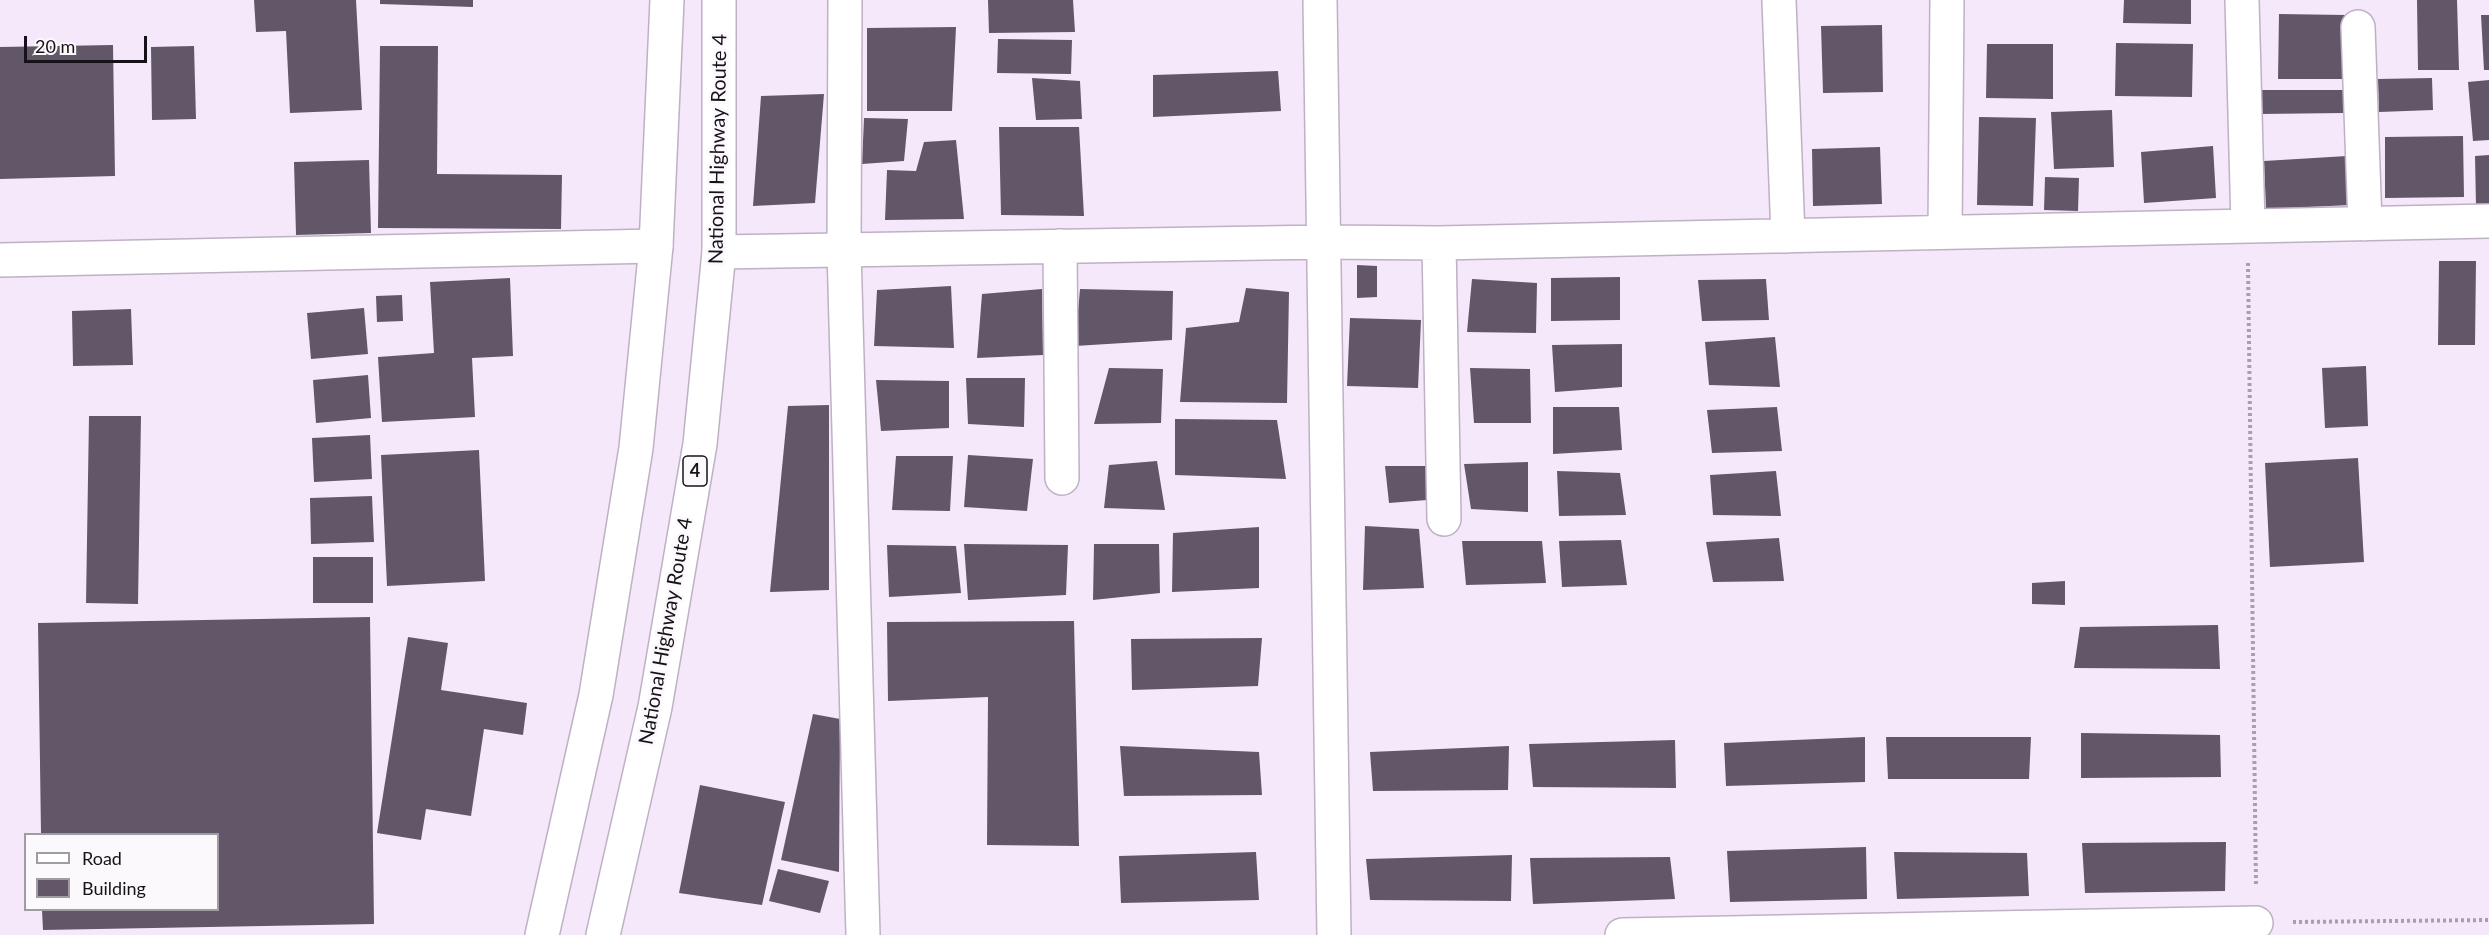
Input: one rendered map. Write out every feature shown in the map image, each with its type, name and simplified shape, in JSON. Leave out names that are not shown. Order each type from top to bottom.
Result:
[{"type":"main road","points":[[542,935],[598,683],[636,448],[656,246],[667,0]]},
{"type":"main road","name":"National Highway Route 4","points":[[603,935],[654,707],[700,444],[719,252],[719,0]]},
{"type":"main road","points":[[845,0],[844,250],[863,935]]},
{"type":"main road","points":[[1320,0],[1335,935]]},
{"type":"main road","points":[[1945,232],[1947,0]]},
{"type":"main road","points":[[2242,0],[2248,226]]},
{"type":"main road","points":[[1779,1],[1788,236]]},
{"type":"main road","points":[[2358,27],[2365,224]]},
{"type":"main road","points":[[719,252],[1324,242],[1439,243],[2489,221]]},
{"type":"main road","points":[[1439,243],[1443,519]]},
{"type":"main road","points":[[0,260],[656,246]]},
{"type":"main road","points":[[1060,246],[1062,478]]},
{"type":"main road","points":[[1622,935],[2053,931],[2256,923]]},
{"type":"path","points":[[2248,226],[2256,923],[2489,920]]},
{"type":"building","points":[[254,0],[356,0],[362,110],[290,113],[286,31],[256,32]]},
{"type":"building","points":[[380,0],[473,0],[473,7],[380,4]]},
{"type":"building","points":[[988,0],[1073,0],[1075,32],[989,33]]},
{"type":"building","points":[[2124,0],[2191,0],[2191,24],[2123,23]]},
{"type":"building","points":[[2417,0],[2457,0],[2459,70],[2418,70]]},
{"type":"building","points":[[2279,14],[2346,15],[2344,79],[2278,79]]},
{"type":"building","points":[[2481,15],[2489,15],[2489,70],[2484,70]]},
{"type":"building","points":[[1882,25],[1883,92],[1823,93],[1821,26]]},
{"type":"building","points":[[956,27],[952,111],[867,111],[867,28]]},
{"type":"building","points":[[998,39],[1072,40],[1071,74],[997,73]]},
{"type":"building","points":[[2116,43],[2193,44],[2192,97],[2115,96]]},
{"type":"building","points":[[1987,44],[2053,44],[2053,99],[1986,98]]},
{"type":"building","points":[[113,45],[115,176],[0,179],[0,47]]},
{"type":"building","points":[[194,46],[196,119],[152,120],[151,47]]},
{"type":"building","points":[[380,46],[438,46],[437,174],[562,175],[561,229],[378,228]]},
{"type":"building","points":[[1278,71],[1281,111],[1153,117],[1153,75]]},
{"type":"building","points":[[1032,78],[1080,81],[1082,119],[1036,120]]},
{"type":"building","points":[[2432,78],[2433,110],[2379,112],[2378,79]]},
{"type":"building","points":[[2489,80],[2489,140],[2473,141],[2468,82]]},
{"type":"building","points":[[2260,90],[2350,90],[2344,113],[2260,114]]},
{"type":"building","points":[[824,94],[815,203],[753,206],[761,96]]},
{"type":"building","points":[[2112,110],[2114,167],[2054,169],[2051,112]]},
{"type":"building","points":[[1979,117],[2036,118],[2033,206],[1977,205]]},
{"type":"building","points":[[864,118],[908,119],[904,161],[862,164]]},
{"type":"building","points":[[999,127],[1079,127],[1084,216],[1001,215]]},
{"type":"building","points":[[2463,136],[2464,197],[2385,198],[2385,137]]},
{"type":"building","points":[[956,140],[964,219],[885,220],[887,170],[916,171],[924,142]]},
{"type":"building","points":[[2213,146],[2216,198],[2144,203],[2141,152]]},
{"type":"building","points":[[1880,147],[1882,204],[1813,206],[1812,149]]},
{"type":"building","points":[[2489,155],[2489,205],[2476,206],[2475,156]]},
{"type":"building","points":[[2347,156],[2350,205],[2266,209],[2264,161]]},
{"type":"building","points":[[369,160],[371,233],[296,235],[294,162]]},
{"type":"building","points":[[2045,177],[2079,178],[2078,211],[2044,210]]},
{"type":"building","points":[[2439,261],[2476,261],[2475,345],[2438,345]]},
{"type":"building","points":[[1357,265],[1377,266],[1377,297],[1357,298]]},
{"type":"building","points":[[1620,277],[1620,320],[1551,321],[1551,278]]},
{"type":"building","points":[[510,278],[513,356],[472,358],[475,417],[382,422],[378,357],[434,353],[430,282]]},
{"type":"building","points":[[1472,279],[1537,283],[1536,333],[1467,332]]},
{"type":"building","points":[[1766,279],[1769,320],[1702,321],[1698,280]]},
{"type":"building","points":[[951,286],[954,348],[874,346],[877,290]]},
{"type":"building","points":[[1246,288],[1289,292],[1287,403],[1180,402],[1186,328],[1239,322]]},
{"type":"building","points":[[1042,289],[1043,355],[977,358],[982,294]]},
{"type":"building","points":[[1080,289],[1173,291],[1172,340],[1075,346]]},
{"type":"building","points":[[402,295],[403,321],[377,322],[376,296]]},
{"type":"building","points":[[364,308],[368,354],[311,359],[307,313]]},
{"type":"building","points":[[131,309],[133,365],[73,366],[72,311]]},
{"type":"building","points":[[1350,318],[1421,320],[1418,388],[1347,386]]},
{"type":"building","points":[[1775,337],[1780,387],[1709,385],[1705,342]]},
{"type":"building","points":[[1622,344],[1622,387],[1555,392],[1552,345]]},
{"type":"building","points":[[2366,366],[2368,426],[2325,428],[2322,368]]},
{"type":"building","points":[[1109,368],[1163,369],[1161,423],[1094,424]]},
{"type":"building","points":[[1470,368],[1530,369],[1531,423],[1474,423]]},
{"type":"building","points":[[368,375],[371,418],[316,423],[313,380]]},
{"type":"building","points":[[966,378],[1025,378],[1024,427],[968,424]]},
{"type":"building","points":[[876,380],[949,381],[949,428],[881,431]]},
{"type":"building","points":[[829,405],[829,590],[770,592],[788,406]]},
{"type":"building","points":[[1553,407],[1619,407],[1622,450],[1553,454]]},
{"type":"building","points":[[1777,407],[1782,451],[1712,453],[1707,410]]},
{"type":"building","points":[[89,416],[141,416],[138,604],[86,603]]},
{"type":"building","points":[[1175,419],[1277,420],[1286,479],[1175,475]]},
{"type":"building","points":[[370,435],[372,479],[314,482],[312,438]]},
{"type":"building","points":[[479,450],[485,581],[387,586],[381,455]]},
{"type":"building","points":[[968,455],[1033,459],[1027,511],[964,507]]},
{"type":"building","points":[[896,456],[953,456],[950,511],[892,510]]},
{"type":"building","points":[[2358,458],[2364,562],[2270,567],[2265,463]]},
{"type":"building","points":[[1157,461],[1165,510],[1104,508],[1109,465]]},
{"type":"building","points":[[1528,462],[1528,512],[1471,509],[1464,464]]},
{"type":"building","points":[[1385,466],[1427,466],[1427,500],[1389,503]]},
{"type":"building","points":[[1557,471],[1620,473],[1626,515],[1559,516]]},
{"type":"building","points":[[1776,471],[1781,516],[1713,515],[1710,475]]},
{"type":"building","points":[[372,496],[374,542],[311,544],[310,498]]},
{"type":"building","points":[[1365,526],[1419,529],[1424,588],[1363,590]]},
{"type":"building","points":[[1259,527],[1259,588],[1172,592],[1173,533]]},
{"type":"building","points":[[1779,538],[1784,581],[1713,582],[1706,542]]},
{"type":"building","points":[[1621,540],[1627,585],[1562,587],[1559,541]]},
{"type":"building","points":[[1462,541],[1542,541],[1546,583],[1466,585]]},
{"type":"building","points":[[964,544],[1068,545],[1066,595],[968,600]]},
{"type":"building","points":[[1094,544],[1159,544],[1160,593],[1093,600]]},
{"type":"building","points":[[887,545],[956,546],[961,593],[889,597]]},
{"type":"building","points":[[313,557],[373,557],[373,603],[313,603]]},
{"type":"building","points":[[2065,581],[2065,605],[2032,604],[2032,583]]},
{"type":"building","points":[[370,617],[374,924],[43,930],[42,911],[219,911],[219,833],[41,833],[38,623]]},
{"type":"building","points":[[1074,621],[1079,846],[987,845],[988,697],[888,701],[887,622]]},
{"type":"building","points":[[2218,625],[2220,669],[2074,668],[2080,627]]},
{"type":"building","points":[[408,637],[448,643],[441,690],[527,703],[523,735],[484,729],[471,816],[426,809],[421,840],[377,833]]},
{"type":"building","points":[[1262,638],[1258,686],[1132,690],[1131,639]]},
{"type":"building","points":[[813,714],[840,719],[839,872],[781,860]]},
{"type":"building","points":[[2081,733],[2220,735],[2221,777],[2081,778]]},
{"type":"building","points":[[1865,737],[1865,782],[1726,786],[1724,743]]},
{"type":"building","points":[[1886,737],[2031,737],[2029,779],[1888,779]]},
{"type":"building","points":[[1675,740],[1676,788],[1533,787],[1529,744]]},
{"type":"building","points":[[1120,746],[1259,752],[1262,795],[1124,796]]},
{"type":"building","points":[[1509,746],[1508,790],[1373,791],[1370,752]]},
{"type":"building","points":[[700,785],[785,802],[762,905],[679,893]]},
{"type":"building","points":[[2226,842],[2225,891],[2085,893],[2082,843]]},
{"type":"building","points":[[1866,847],[1867,899],[1730,902],[1727,851]]},
{"type":"building","points":[[1256,852],[1259,900],[1121,903],[1119,856]]},
{"type":"building","points":[[1894,852],[2027,853],[2029,896],[1897,899]]},
{"type":"building","points":[[1512,855],[1511,901],[1370,900],[1366,859]]},
{"type":"building","points":[[1670,857],[1675,899],[1533,904],[1530,858]]},
{"type":"building","points":[[778,869],[829,881],[820,913],[769,901]]}]
